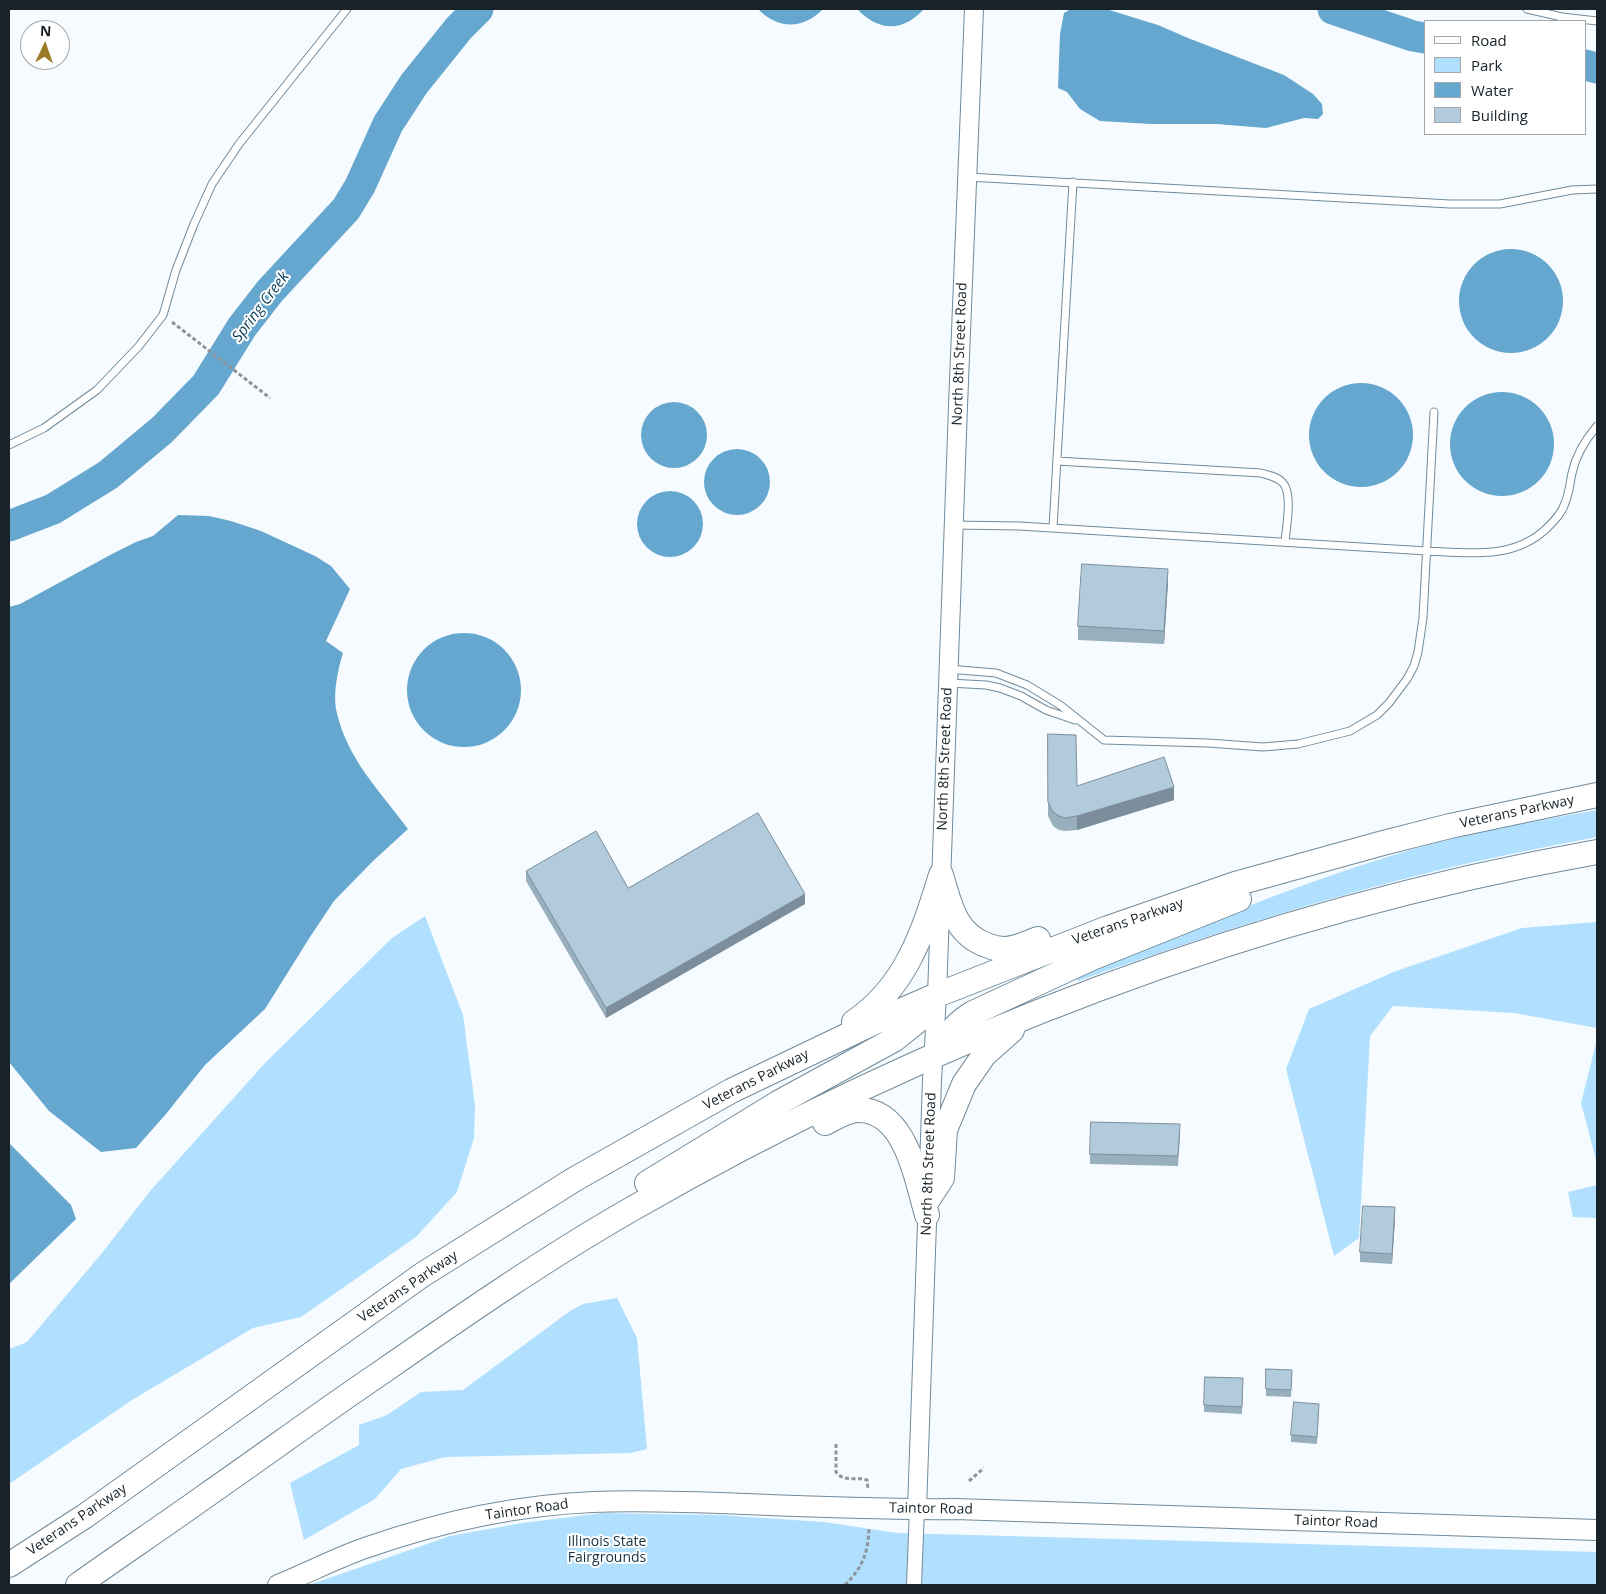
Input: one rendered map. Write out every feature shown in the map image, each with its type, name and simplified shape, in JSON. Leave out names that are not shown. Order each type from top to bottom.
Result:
[{"type":"highway","name":"Veterans Parkway","points":[[9,1565],[85,1516],[422,1275],[575,1179],[731,1091],[873,1023],[937,995],[1099,931],[1235,884],[1450,826],[1597,795]]},
{"type":"highway","points":[[78,1585],[504,1287],[630,1210],[708,1166],[845,1097],[1032,1014],[1132,977],[1278,929],[1456,881],[1539,862],[1597,852]]},
{"type":"highway","points":[[941,875],[952,912],[963,929],[971,938],[982,944],[1003,949],[1014,948],[1151,897],[1190,885],[1235,884]]},
{"type":"highway","points":[[801,1058],[870,1012],[898,979],[924,930],[941,875]]},
{"type":"highway","points":[[934,1056],[947,1036],[973,1013],[1092,958],[1253,894],[1268,875]]},
{"type":"highway","points":[[580,1240],[602,1212],[646,1183],[778,1103],[895,1039],[921,1018],[937,995]]},
{"type":"highway","points":[[927,1208],[942,1178],[945,1130],[964,1084],[984,1055],[999,1040],[1032,1014]]},
{"type":"highway","points":[[630,1210],[678,1198],[847,1112],[857,1110],[865,1111],[887,1121],[901,1136],[927,1208]]},
{"type":"main road","name":"Taintor Road","points":[[278,1585],[368,1547],[450,1523],[554,1505],[592,1502],[631,1501],[917,1510],[955,1509],[1597,1530]]},
{"type":"street","name":"North 8th Street Road","points":[[917,1510],[974,9]]},
{"type":"street","points":[[914,1585],[917,1510]]},
{"type":"lane","points":[[9,445],[44,428],[97,390],[139,346],[163,316],[176,270],[212,184],[239,144],[347,9]]},
{"type":"lane","points":[[1527,9],[1562,17],[1597,21]]},
{"type":"lane","points":[[968,177],[1450,204],[1500,204],[1572,190],[1597,189]]},
{"type":"lane","points":[[1053,528],[1073,182]]},
{"type":"lane","points":[[948,676],[989,672],[1004,675],[1036,690],[1104,740],[1208,743],[1264,747],[1298,744],[1350,731],[1377,715],[1389,703],[1414,666],[1421,636],[1434,412]]},
{"type":"lane","points":[[954,526],[1053,528],[1488,554],[1501,552],[1516,548],[1538,535],[1556,519],[1565,505],[1578,456],[1586,439],[1597,426]]},
{"type":"lane","points":[[1057,461],[1262,473],[1274,477],[1283,483],[1288,493],[1285,542]]},
{"type":"lane","points":[[948,676],[1000,688],[1021,696],[1046,710],[1080,722]]},
{"type":"path","points":[[175,325],[270,398]]},
{"type":"path","points":[[836,1444],[836,1472],[838,1475],[843,1478],[864,1478],[868,1483],[868,1489]]},
{"type":"path","points":[[969,1482],[984,1468]]},
{"type":"path","points":[[845,1585],[860,1566],[867,1552],[869,1528]]},
{"type":"green space","points":[[1597,810],[1597,837],[1458,866],[1369,888],[1243,925],[1078,981],[1075,976],[1269,898],[1387,857],[1465,836]]},
{"type":"green space","points":[[425,916],[463,1015],[475,1105],[474,1138],[457,1192],[416,1237],[301,1317],[253,1328],[132,1400],[9,1484],[9,1349],[27,1342],[102,1253],[151,1190],[265,1063],[392,938]]},
{"type":"green space","points":[[1597,922],[1597,1028],[1514,1013],[1393,1006],[1370,1036],[1359,1238],[1334,1256],[1286,1069],[1309,1009],[1396,971],[1522,928]]},
{"type":"green space","points":[[1597,1039],[1597,1164],[1581,1103]]},
{"type":"green space","points":[[1597,1185],[1597,1218],[1573,1217],[1568,1192]]},
{"type":"green space","points":[[617,1298],[637,1338],[647,1449],[630,1453],[445,1457],[401,1469],[375,1499],[304,1540],[290,1483],[359,1445],[359,1425],[387,1415],[421,1392],[463,1390],[570,1311],[583,1304]]},
{"type":"green space","name":"Illinois State Fairgrounds","points":[[603,1513],[720,1515],[824,1522],[897,1533],[1597,1552],[1597,1585],[309,1585],[450,1536],[522,1523]]},
{"type":"water","points":[[758,9],[823,9],[807,21],[799,24],[790,24],[773,20],[765,16]]},
{"type":"water","points":[[857,9],[924,9],[908,22],[891,26],[874,22]]},
{"type":"water","points":[[1071,9],[1106,9],[1158,25],[1284,75],[1313,94],[1322,104],[1323,114],[1318,119],[1304,118],[1266,128],[1216,124],[1151,124],[1100,121],[1080,109],[1067,92],[1058,88],[1060,34],[1064,13]]},
{"type":"water","points":[[1511,249],[1531,253],[1548,264],[1559,281],[1563,301],[1559,321],[1548,338],[1531,349],[1511,353],[1491,349],[1474,338],[1463,321],[1459,301],[1463,281],[1474,264],[1491,253]]},
{"type":"water","points":[[1361,383],[1381,387],[1398,398],[1409,415],[1413,435],[1409,455],[1398,472],[1381,483],[1361,487],[1341,483],[1324,472],[1313,455],[1309,435],[1313,415],[1324,398],[1341,387]]},
{"type":"water","points":[[1502,392],[1522,396],[1539,407],[1550,424],[1554,444],[1550,464],[1539,481],[1522,492],[1502,496],[1482,492],[1465,481],[1454,464],[1450,444],[1454,424],[1465,407],[1482,396]]},
{"type":"water","points":[[674,402],[686,405],[697,412],[704,423],[707,435],[704,447],[697,458],[686,465],[674,468],[662,465],[651,458],[644,447],[641,435],[644,423],[651,412],[662,405]]},
{"type":"water","points":[[737,449],[750,452],[760,459],[767,469],[770,482],[767,495],[760,505],[750,512],[737,515],[724,512],[714,505],[707,495],[704,482],[707,469],[714,459],[724,452]]},
{"type":"water","points":[[663,491],[677,491],[689,496],[698,505],[703,517],[701,537],[694,548],[677,557],[663,557],[651,552],[642,543],[637,531],[637,517],[642,505],[651,496]]},
{"type":"water","points":[[178,515],[209,516],[261,531],[315,556],[331,566],[350,589],[326,641],[343,653],[336,681],[336,709],[348,743],[365,773],[408,829],[334,901],[265,1009],[205,1065],[136,1148],[101,1152],[49,1111],[9,1062],[9,607],[20,604],[112,554],[153,536]]},
{"type":"water","points":[[464,633],[486,637],[505,649],[517,668],[521,690],[517,712],[505,731],[486,743],[464,747],[442,743],[423,731],[411,712],[407,690],[411,668],[423,649],[442,637]]},
{"type":"water","points":[[9,1143],[71,1205],[76,1219],[9,1284]]},
{"type":"building","points":[[1082,564],[1168,569],[1164,631],[1078,626]]},
{"type":"building","points":[[1048,734],[1076,735],[1077,786],[1164,757],[1174,787],[1077,816],[1065,818],[1059,816],[1053,812],[1048,802]]},
{"type":"building","points":[[758,813],[805,894],[606,1008],[526,871],[596,831],[628,888]]},
{"type":"building","points":[[1091,1122],[1180,1124],[1178,1156],[1090,1154]]},
{"type":"building","points":[[1363,1206],[1395,1207],[1392,1254],[1360,1252]]},
{"type":"building","points":[[1266,1369],[1292,1370],[1291,1390],[1266,1389]]},
{"type":"building","points":[[1205,1377],[1243,1378],[1242,1407],[1204,1405]]},
{"type":"building","points":[[1294,1402],[1319,1404],[1317,1437],[1291,1435]]},
{"type":"waterway","name":"Spring Creek","points":[[9,526],[53,509],[108,475],[162,430],[206,385],[242,327],[270,291],[346,209],[360,186],[388,124],[414,84],[459,28],[478,9]]},
{"type":"waterway","name":"Spring Creek","points":[[1333,9],[1413,36],[1424,38]]},
{"type":"waterway","name":"Spring Creek","points":[[1586,65],[1597,68]]}]
